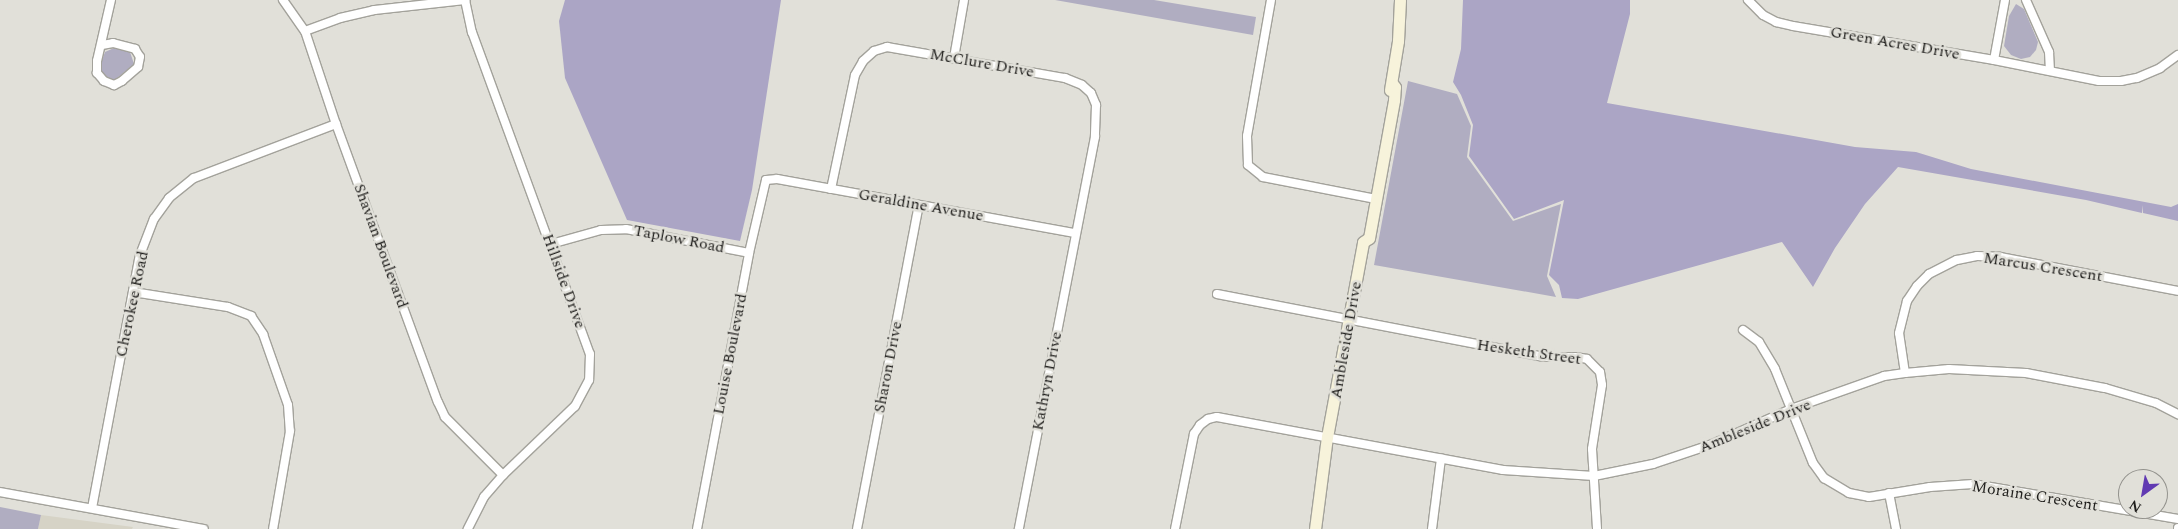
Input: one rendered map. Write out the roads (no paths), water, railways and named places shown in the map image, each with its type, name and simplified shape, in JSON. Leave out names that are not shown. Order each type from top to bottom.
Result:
[{"type":"street","points":[[102,45],[113,42],[135,49],[140,57],[138,67],[122,82],[114,85],[104,82],[97,73],[97,67],[111,0]]},
{"type":"street","name":"Shavian Boulevard","points":[[283,0],[305,31],[336,124],[438,402],[445,417],[502,475]]},
{"type":"street","points":[[305,31],[340,18],[374,10],[465,0]]},
{"type":"street","name":"Hillside Drive","points":[[465,0],[472,32],[590,354],[589,380],[575,406],[502,475],[484,497],[468,529]]},
{"type":"street","points":[[954,58],[964,0]]},
{"type":"street","points":[[1271,0],[1247,136],[1248,165],[1263,177],[1372,198]]},
{"type":"street","name":"Ambleside Drive","points":[[1315,529],[1327,438],[1350,319],[1362,239],[1368,238],[1372,198],[1391,100],[1396,87],[1392,83],[1398,41],[1400,0]]},
{"type":"street","name":"Green Acres Drive","points":[[1748,0],[1763,14],[1776,22],[1793,26],[2099,80],[2120,81],[2160,68],[2178,55]]},
{"type":"street","points":[[1994,60],[2006,0]]},
{"type":"street","points":[[2026,0],[2049,52],[2050,71]]},
{"type":"street","name":"McClure Drive","points":[[831,189],[855,74],[863,61],[874,51],[887,47],[1065,78],[1082,85],[1091,93],[1096,105],[1095,138],[1075,233]]},
{"type":"street","name":"Cherokee Road","points":[[92,508],[133,292],[144,246],[154,219],[169,198],[194,178],[336,124]]},
{"type":"street","name":"Geraldine Avenue","points":[[766,180],[777,179],[1075,233]]},
{"type":"street","name":"Louise Boulevard","points":[[697,529],[749,253],[766,180]]},
{"type":"street","name":"Sharon Drive","points":[[857,529],[919,205]]},
{"type":"street","name":"Taplow Road","points":[[550,244],[601,230],[626,229],[749,253]]},
{"type":"street","name":"Kathryn Drive","points":[[1019,529],[1075,233]]},
{"type":"street","name":"Marcus Crescent","points":[[1905,373],[1899,333],[1907,301],[1917,286],[1929,274],[1956,260],[1977,256],[2000,257],[2178,291]]},
{"type":"street","points":[[133,292],[228,307],[251,316],[263,334],[288,405],[290,431],[273,529]]},
{"type":"street","name":"Hesketh Street","points":[[1217,294],[1544,358],[1576,357],[1587,359],[1600,372],[1602,385],[1593,434],[1597,529]]},
{"type":"street","name":"Moraine Crescent","points":[[1742,330],[1759,342],[1775,369],[1813,463],[1824,478],[1858,496],[1869,497],[1930,487],[1973,484],[2178,519]]},
{"type":"street","name":"Ambleside Drive","points":[[1327,438],[1503,470],[1594,476],[1653,464],[1710,445],[1791,409],[1884,376],[1949,369],[2026,373],[2105,388],[2156,402],[2178,414]]},
{"type":"street","points":[[1175,529],[1194,434],[1200,425],[1208,419],[1217,417],[1327,438]]},
{"type":"street","points":[[1432,529],[1441,458]]},
{"type":"street","points":[[0,492],[204,529]]},
{"type":"street","points":[[1889,493],[1896,529]]}]
